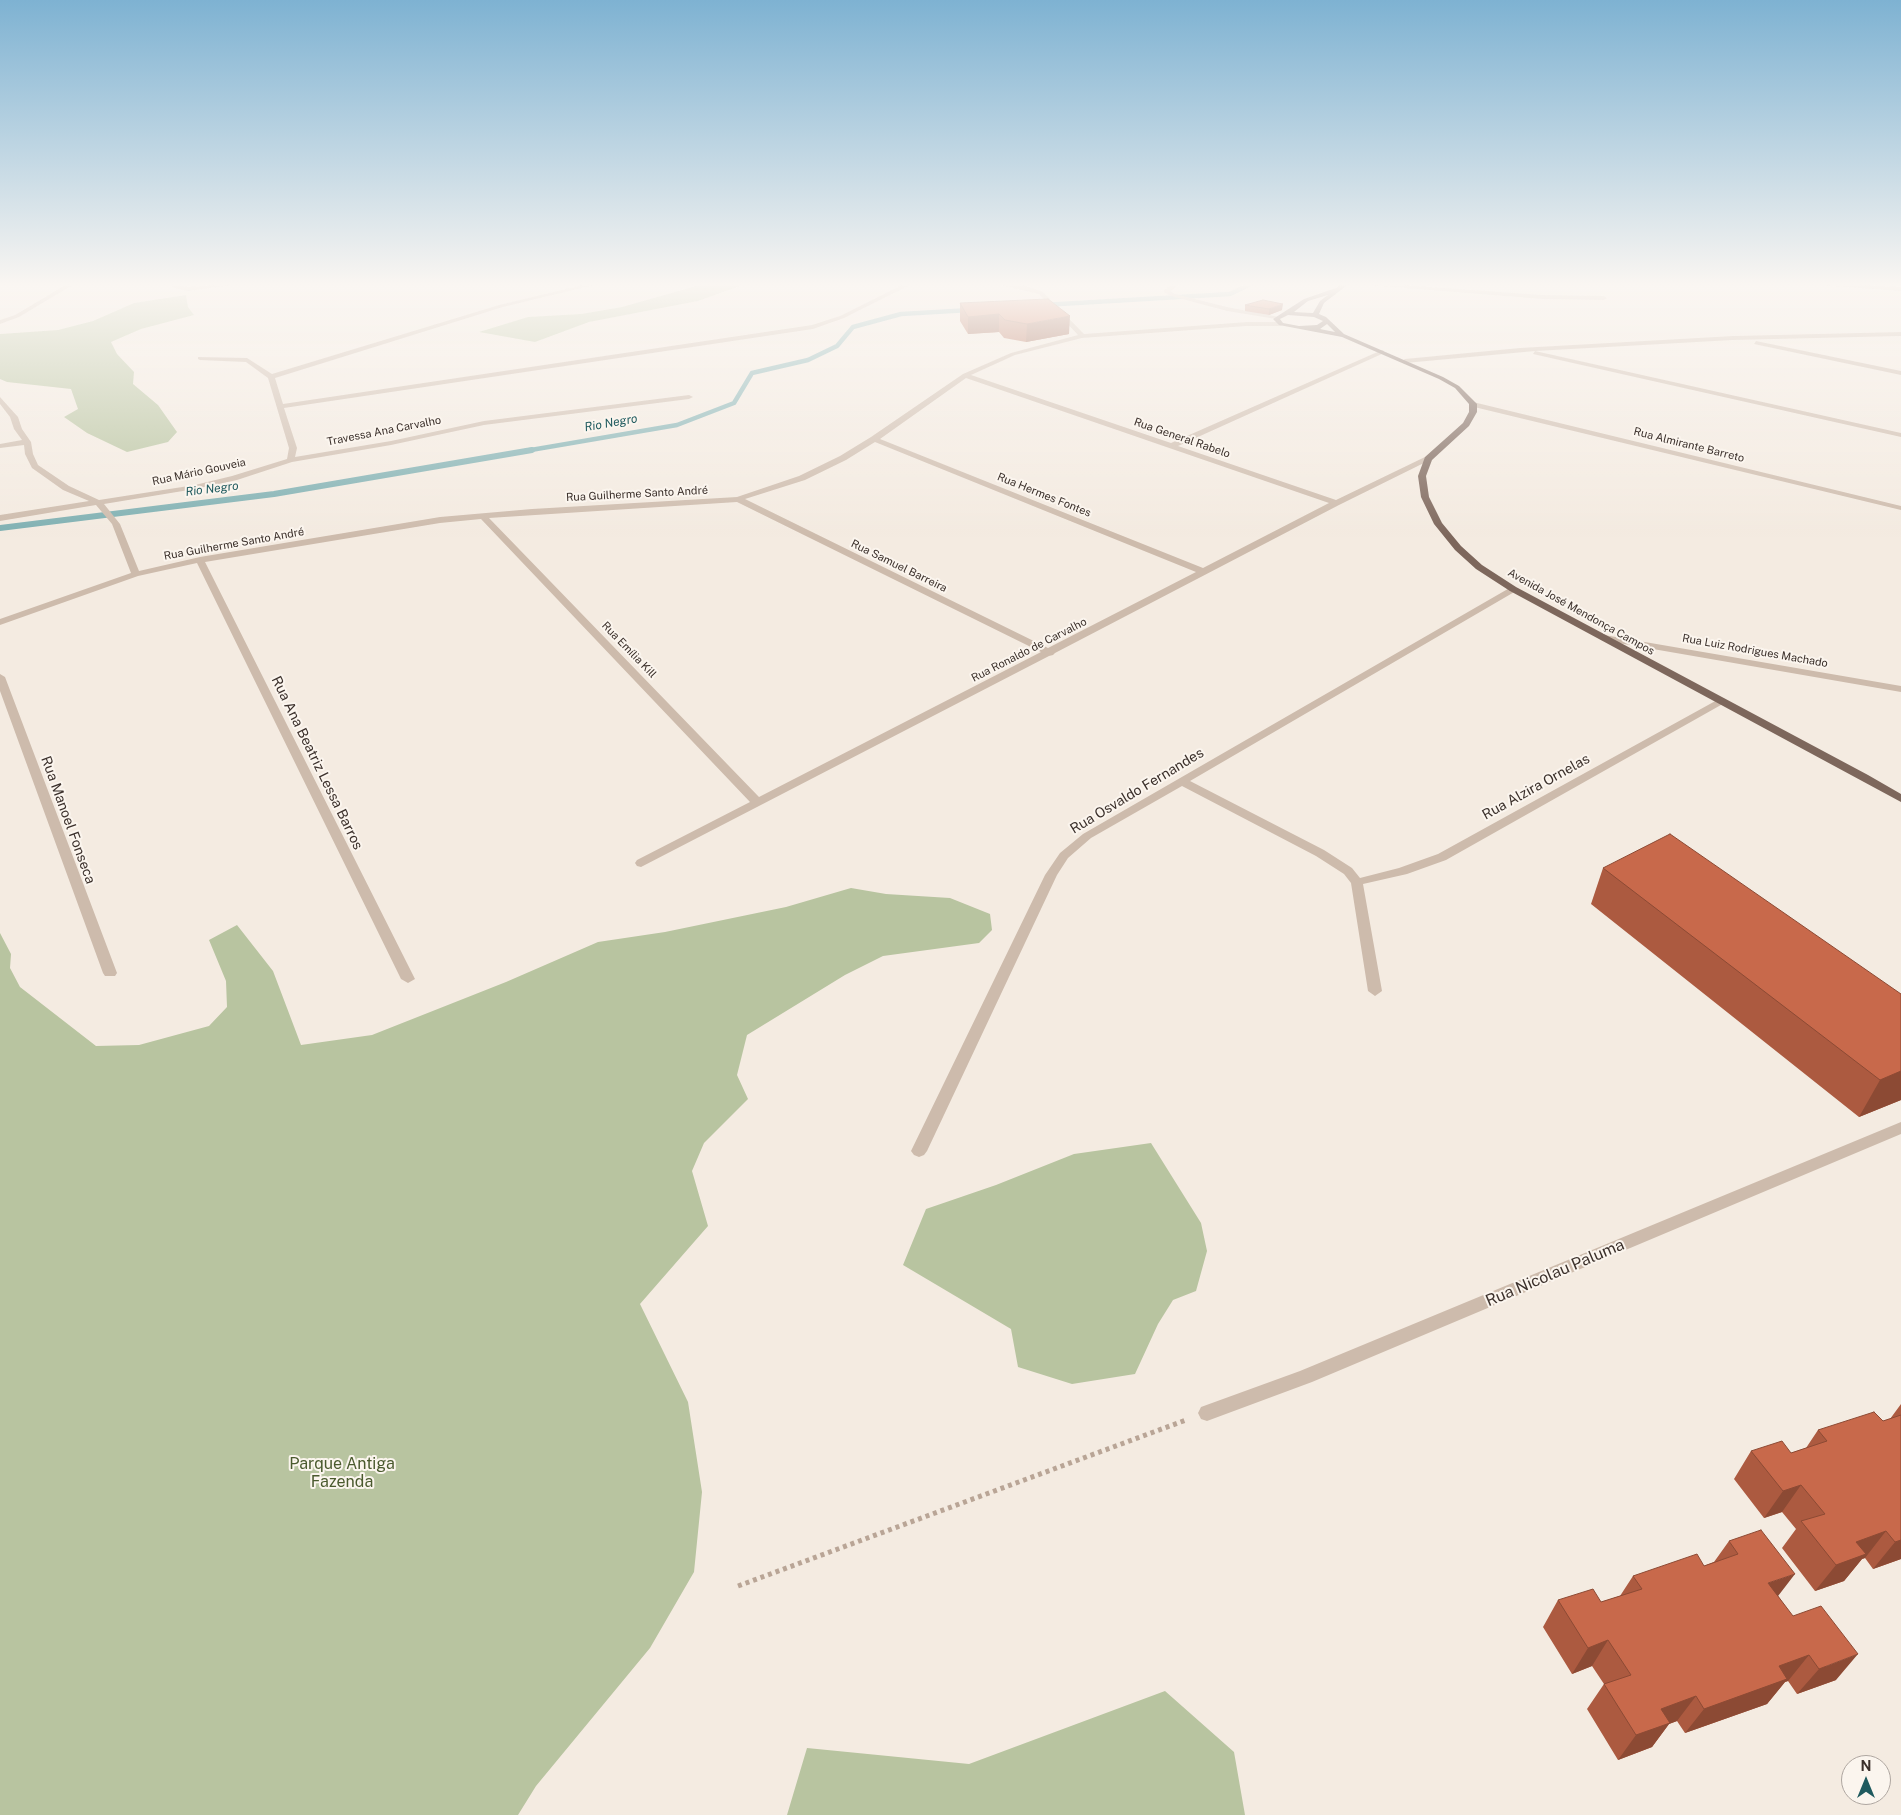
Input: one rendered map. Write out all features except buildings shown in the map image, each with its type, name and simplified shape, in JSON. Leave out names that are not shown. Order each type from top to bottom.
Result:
[{"type":"main road","points":[[1418,368],[1457,387],[1473,404],[1473,412],[1466,424],[1428,459]]},
{"type":"main road","name":"Avenida José Mendonça Campos","points":[[1428,459],[1422,476],[1425,497],[1438,524],[1458,548],[1479,567],[1513,590],[1723,701],[1901,799]]},
{"type":"street","points":[[261,368],[271,377],[293,448],[291,460]]},
{"type":"street","points":[[271,377],[301,368]]},
{"type":"street","points":[[280,407],[542,368]]},
{"type":"street","name":"Rua Guilherme Santo André","points":[[0,622],[136,574],[200,560],[440,520],[482,515],[738,499],[802,478],[843,458],[874,439],[964,375],[981,368]]},
{"type":"street","points":[[1171,446],[1347,368]]},
{"type":"street","points":[[1599,368],[1901,435]]},
{"type":"street","points":[[1876,368],[1901,373]]},
{"type":"street","name":"Rua General Rabelo","points":[[964,375],[1336,503]]},
{"type":"street","name":"Travessa Ana Carvalho","points":[[291,460],[391,443],[484,423],[688,397]]},
{"type":"street","points":[[0,399],[14,417],[18,429],[27,442],[29,454],[35,466],[48,477],[99,503],[107,512],[116,524],[136,574]]},
{"type":"street","name":"Rua Almirante Barreto","points":[[1473,404],[1901,508]]},
{"type":"street","name":"Rua Hermes Fontes","points":[[874,439],[1205,572]]},
{"type":"street","points":[[0,446],[27,442]]},
{"type":"street","name":"Rua Ronaldo de Carvalho","points":[[642,863],[1336,503],[1428,459]]},
{"type":"street","name":"Rua Mário Gouveia","points":[[0,518],[99,503],[234,478],[291,460]]},
{"type":"street","name":"Rua Samuel Barreira","points":[[738,499],[1050,653]]},
{"type":"street","name":"Rua Emília Kill","points":[[482,515],[758,803]]},
{"type":"street","name":"Rua Ana Beatriz Lessa Barros","points":[[200,560],[408,979]]},
{"type":"street","name":"Rua Osvaldo Fernandes","points":[[919,1151],[1051,875],[1064,856],[1087,836],[1513,590]]},
{"type":"street","name":"Rua Luiz Rodrigues Machado","points":[[1604,638],[1901,689]]},
{"type":"street","name":"Rua Manoel Fonseca","points":[[0,676],[110,973]]},
{"type":"street","name":"Rua Alzira Ornelas","points":[[1357,882],[1403,871],[1442,857],[1723,701]]},
{"type":"street","points":[[1182,781],[1320,853],[1348,871],[1357,882],[1375,991]]},
{"type":"street","name":"Rua Nicolau Paluma","points":[[1207,1412],[1306,1377],[1901,1128]]},
{"type":"path","points":[[738,1586],[1207,1412]]},
{"type":"green space","points":[[0,368],[130,368],[134,372],[133,384],[158,405],[177,432],[168,442],[127,452],[87,433],[64,417],[78,409],[71,389],[7,382],[0,379]]},
{"type":"green space","name":"Parque Antiga Fazenda","points":[[851,888],[886,894],[950,898],[990,914],[992,930],[979,943],[883,956],[845,975],[747,1035],[737,1075],[748,1099],[704,1143],[692,1171],[708,1226],[640,1304],[688,1402],[702,1492],[694,1572],[650,1648],[536,1786],[518,1815],[0,1815],[0,933],[11,954],[10,968],[20,987],[96,1046],[139,1045],[209,1026],[227,1007],[226,981],[209,940],[237,925],[273,971],[301,1045],[372,1035],[506,982],[598,942],[665,932],[786,907]]},
{"type":"green space","points":[[1151,1143],[1201,1223],[1207,1251],[1196,1291],[1173,1300],[1158,1324],[1135,1374],[1072,1384],[1018,1367],[1011,1329],[903,1265],[926,1209],[996,1185],[1074,1154]]},
{"type":"green space","points":[[1165,1691],[1234,1752],[1245,1815],[787,1815],[807,1748],[969,1764]]},
{"type":"waterway","name":"Rio Negro","points":[[525,451],[677,425],[734,403],[752,373],[775,368]]},
{"type":"waterway","name":"Rio Negro","points":[[0,528],[274,494],[532,450]]}]
